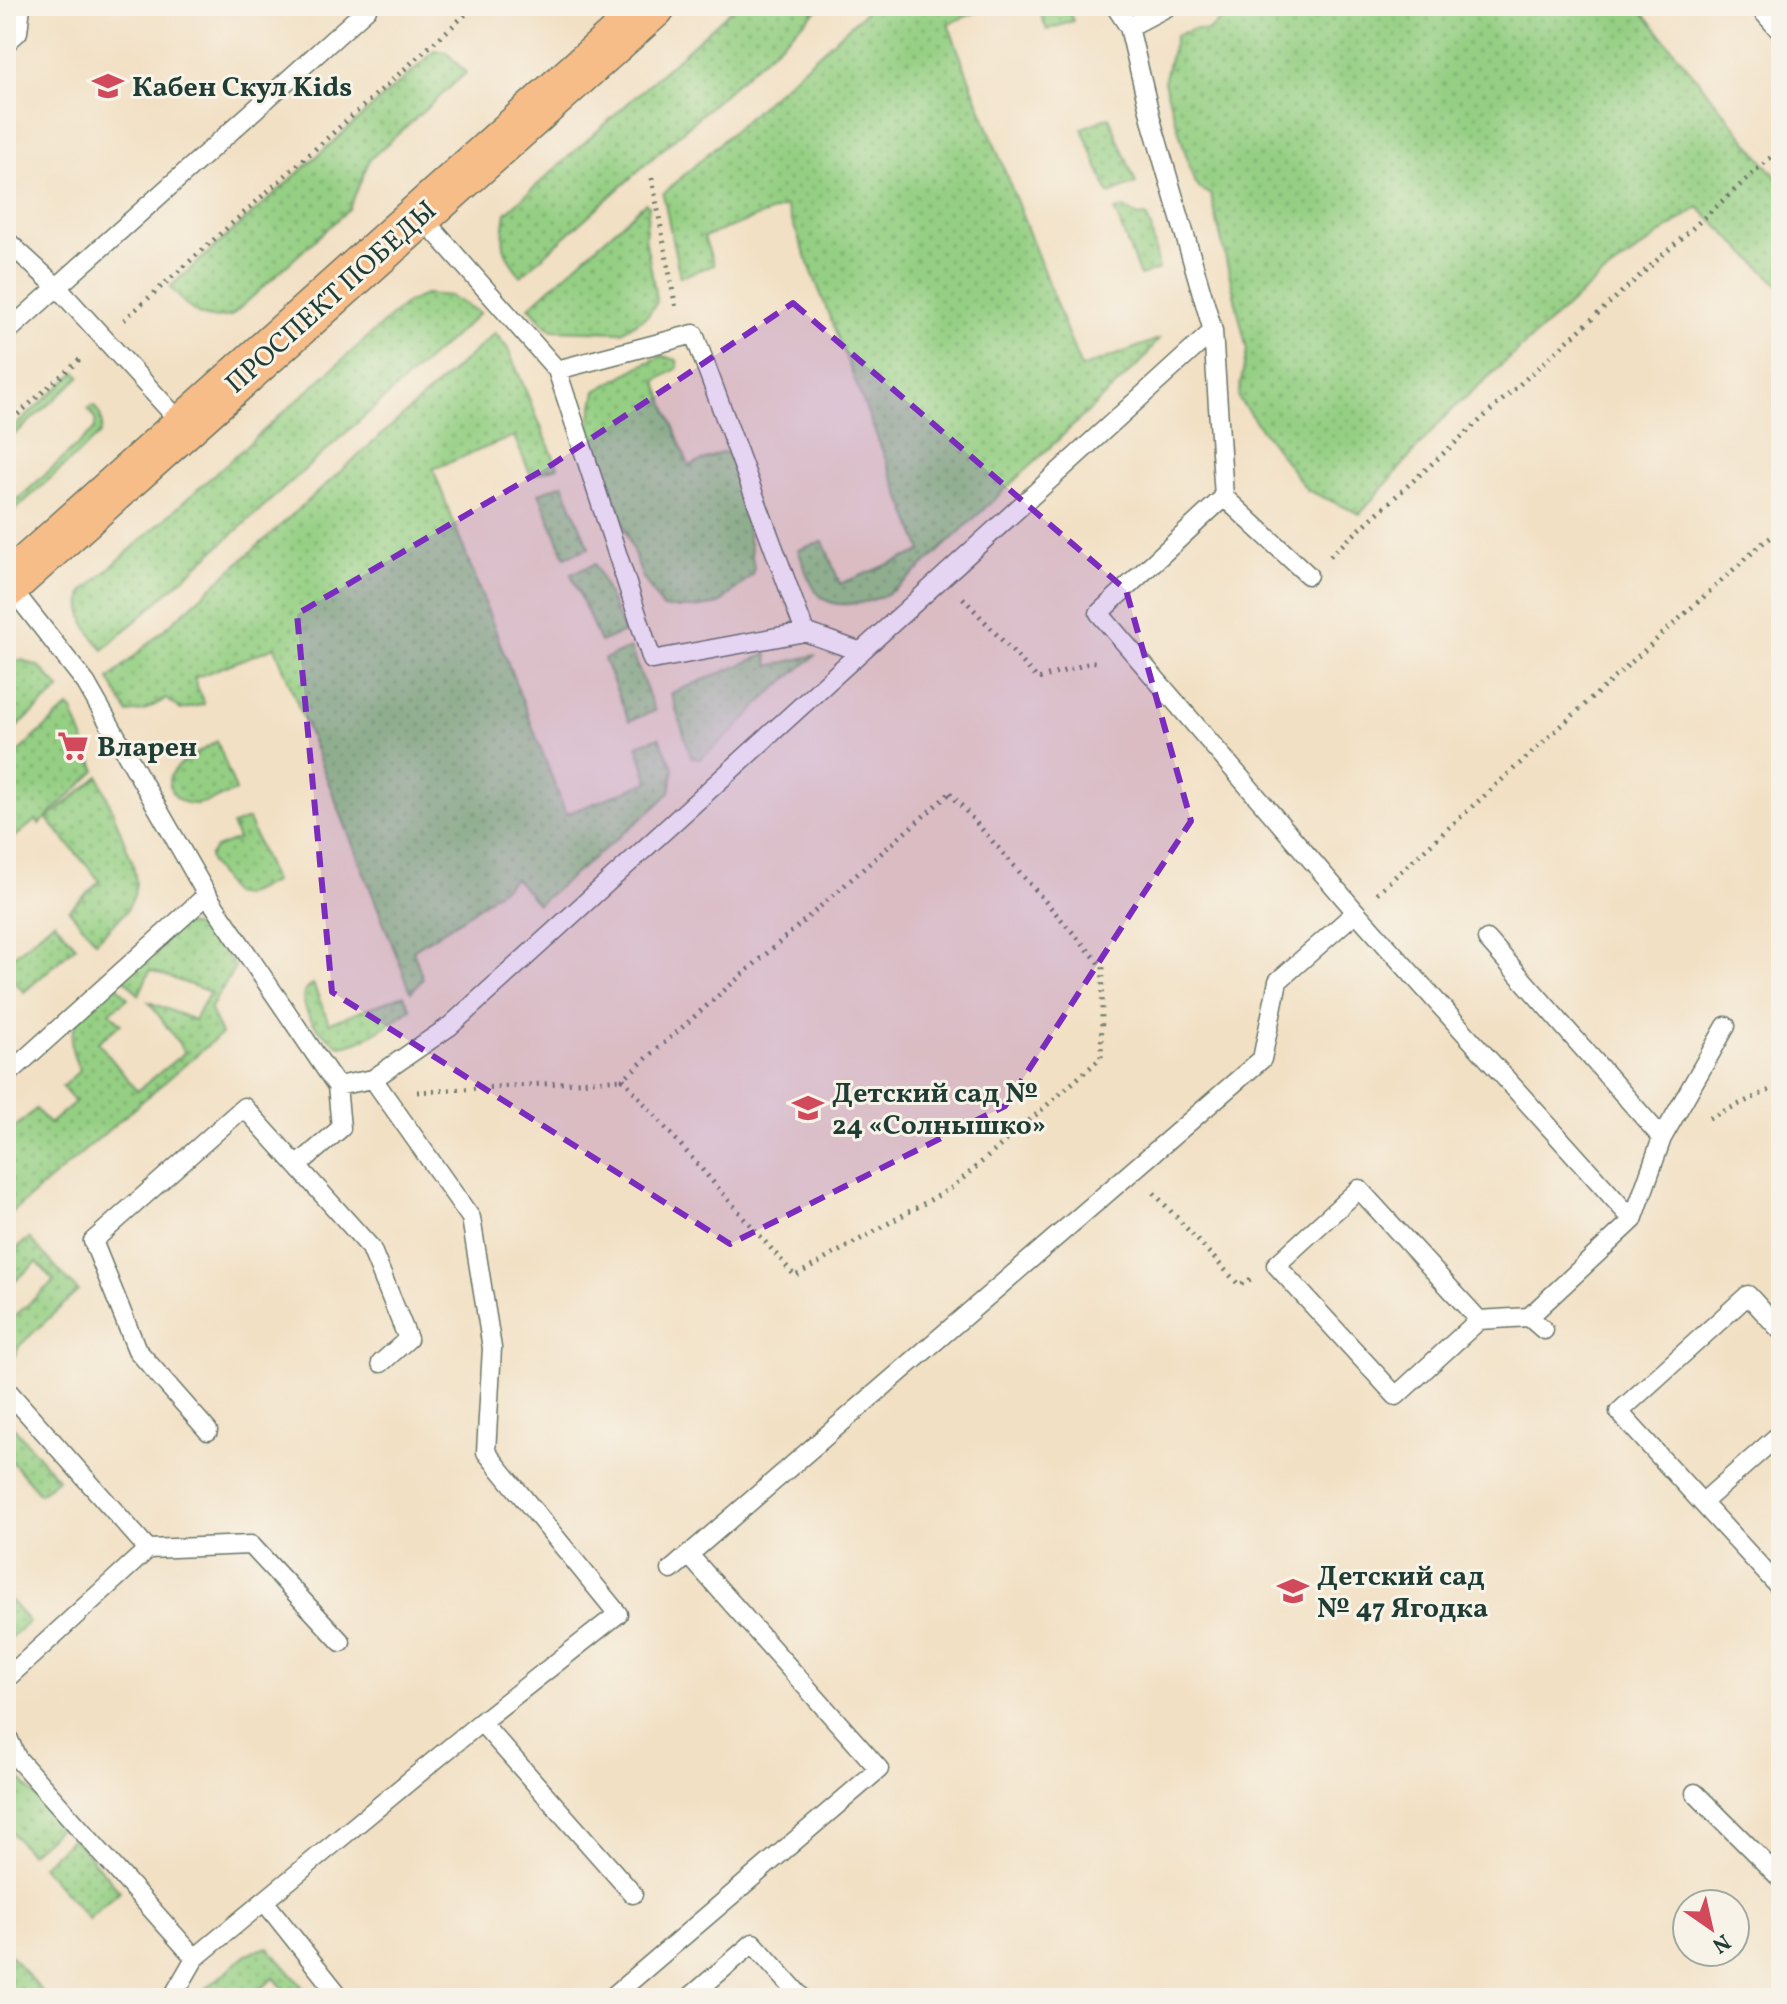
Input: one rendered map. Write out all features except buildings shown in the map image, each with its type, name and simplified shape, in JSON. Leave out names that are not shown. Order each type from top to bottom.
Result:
[{"type":"main road","name":"ПРОСПЕКТ ПОБЕДЫ","points":[[7,585],[653,6]]},
{"type":"lane","points":[[6,43],[18,32],[21,6]]},
{"type":"lane","points":[[6,333],[356,20],[367,6]]},
{"type":"lane","points":[[1115,6],[1129,27],[1152,123],[1213,331],[1224,497],[1308,575]]},
{"type":"lane","points":[[1129,27],[1169,6]]},
{"type":"lane","points":[[1758,6],[1781,32]]},
{"type":"lane","points":[[420,215],[557,370],[652,660],[805,632],[861,652]]},
{"type":"lane","points":[[6,240],[57,287],[184,426]]},
{"type":"lane","points":[[337,1086],[378,1086],[450,1026],[1213,331]]},
{"type":"lane","points":[[557,370],[694,334],[805,632]]},
{"type":"lane","points":[[1224,497],[1099,613],[1356,912],[1633,1220]]},
{"type":"lane","points":[[7,585],[86,683],[207,895],[337,1086],[341,1128],[297,1166]]},
{"type":"lane","points":[[6,1076],[207,895]]},
{"type":"lane","points":[[671,1570],[1262,1059],[1278,981],[1356,912]]},
{"type":"lane","points":[[1487,939],[1662,1138]]},
{"type":"lane","points":[[1479,1320],[1359,1189],[1276,1265],[1396,1396],[1479,1320],[1529,1317],[1633,1220],[1662,1138],[1726,1026]]},
{"type":"lane","points":[[172,1998],[195,1958],[481,1722],[618,1614],[486,1452],[492,1348],[471,1218],[378,1086]]},
{"type":"lane","points":[[208,1431],[137,1350],[93,1241],[244,1107],[371,1248],[408,1339],[381,1363]]},
{"type":"lane","points":[[1781,1331],[1748,1295],[1619,1412],[1781,1589]]},
{"type":"lane","points":[[1529,1317],[1544,1330]]},
{"type":"lane","points":[[6,1389],[148,1549]]},
{"type":"lane","points":[[1702,1503],[1781,1433]]},
{"type":"lane","points":[[6,1679],[148,1549],[251,1545],[341,1642]]},
{"type":"lane","points":[[611,1998],[879,1769],[689,1555]]},
{"type":"lane","points":[[481,1722],[633,1894]]},
{"type":"lane","points":[[6,1733],[17,1758],[195,1958]]},
{"type":"lane","points":[[1695,1793],[1781,1879]]},
{"type":"lane","points":[[264,1901],[341,1998]]},
{"type":"lane","points":[[689,1998],[753,1943],[802,1998]]},
{"type":"path","points":[[6,425],[475,6]]},
{"type":"path","points":[[1308,575],[1781,148]]},
{"type":"path","points":[[652,178],[682,338]]},
{"type":"path","points":[[1356,912],[1764,542],[1781,531]]},
{"type":"path","points":[[943,577],[1038,679],[1131,651]]},
{"type":"path","points":[[378,1086],[623,1079],[950,793],[1103,967],[1101,1058],[953,1187],[795,1276],[623,1079]]},
{"type":"path","points":[[1662,1138],[1781,1085]]},
{"type":"path","points":[[1134,1171],[1239,1285],[1276,1265]]},
{"type":"highlighted area","points":[[793,303],[1126,590],[1191,821],[1005,1106],[730,1244],[332,992],[297,614],[553,464]]},
{"type":"green space","points":[[736,6],[822,6],[521,276],[504,247],[506,213]]},
{"type":"green space","points":[[872,6],[991,6],[948,24],[1081,368],[1159,339],[1142,361],[906,581],[881,597],[840,604],[829,602],[819,595],[798,550],[823,541],[840,584],[922,551],[786,206],[704,237],[714,265],[680,277],[663,194]]},
{"type":"green space","points":[[1037,6],[1067,6],[1073,21],[1047,30]]},
{"type":"green space","points":[[1239,6],[1638,6],[1781,183],[1781,287],[1698,207],[1597,280],[1447,414],[1360,514],[1307,490],[1238,398],[1247,350],[1211,195],[1194,181],[1164,82],[1176,35],[1195,29],[1207,31]]},
{"type":"green space","points":[[435,51],[446,52],[466,73],[370,159],[349,209],[231,316],[203,316],[184,302],[170,287]]},
{"type":"green space","points":[[1109,117],[1136,183],[1109,194],[1082,128]]},
{"type":"green space","points":[[645,203],[649,205],[645,237],[657,302],[648,315],[622,332],[552,330],[546,326],[529,307]]},
{"type":"green space","points":[[1124,208],[1139,217],[1146,216],[1159,269],[1140,276],[1115,211]]},
{"type":"green space","points":[[427,294],[450,296],[480,313],[103,650],[83,617],[83,592],[406,303]]},
{"type":"green space","points":[[495,333],[508,349],[558,467],[531,476],[514,436],[433,469],[566,814],[649,782],[637,745],[659,737],[674,769],[670,792],[655,807],[538,904],[515,878],[472,912],[413,950],[423,979],[411,992],[275,647],[194,678],[204,704],[181,710],[166,699],[143,711],[128,713],[109,679]]},
{"type":"green space","points":[[662,356],[677,360],[678,368],[656,381],[689,466],[723,452],[731,454],[739,481],[754,568],[752,575],[719,604],[663,608],[642,576],[589,427],[596,391]]},
{"type":"green space","points":[[76,372],[80,377],[6,442],[6,434]]},
{"type":"green space","points":[[93,405],[101,418],[100,434],[6,518],[6,510],[94,430],[95,419],[88,409]]},
{"type":"green space","points":[[563,484],[589,548],[565,557],[539,493]]},
{"type":"green space","points":[[595,564],[624,632],[600,642],[571,574]]},
{"type":"green space","points":[[630,648],[655,711],[629,721],[604,659]]},
{"type":"green space","points":[[767,654],[769,666],[816,655],[700,759],[691,757],[671,693]]},
{"type":"green space","points":[[22,660],[40,667],[60,689],[6,737],[6,662]]},
{"type":"green space","points":[[68,707],[96,771],[39,824],[36,820],[10,841],[6,856],[6,763]]},
{"type":"green space","points":[[217,741],[236,791],[202,803],[179,800],[170,787],[171,775],[186,760]]},
{"type":"green space","points":[[99,776],[133,864],[136,882],[134,896],[126,912],[96,941],[69,910],[100,881],[47,819]]},
{"type":"green space","points":[[248,819],[274,882],[242,896],[232,894],[209,857],[215,848],[238,839],[232,825]]},
{"type":"green space","points":[[54,921],[76,946],[24,992],[6,972],[6,963]]},
{"type":"green space","points":[[183,925],[207,933],[235,967],[210,1009],[221,1034],[10,1214],[6,1209],[6,1135],[36,1109],[49,1124],[75,1102],[62,1087],[80,1070],[73,1055],[73,1031],[85,1011],[113,981],[128,998],[110,1012],[121,1024],[98,1042],[137,1091],[185,1052],[149,1002],[194,1020],[210,992],[150,970],[139,995],[120,974]]},
{"type":"green space","points":[[313,984],[329,1023],[404,995],[411,1009],[368,1037],[340,1046],[319,1030],[309,1016],[304,992]]},
{"type":"green space","points":[[29,1238],[78,1291],[20,1345],[13,1359],[6,1350],[6,1322],[54,1281],[37,1262],[6,1289],[6,1258]]},
{"type":"green space","points":[[11,1424],[58,1479],[40,1494],[6,1455],[6,1428]]},
{"type":"green space","points":[[6,1596],[29,1622],[6,1641]]},
{"type":"green space","points":[[15,1773],[62,1826],[30,1854],[6,1826],[6,1780]]},
{"type":"green space","points":[[73,1838],[120,1891],[88,1919],[41,1866]]},
{"type":"green space","points":[[268,1947],[312,1998],[292,1998],[274,1978],[250,1998],[195,1998],[247,1954]]},
{"type":"green space","points":[[6,1950],[48,1998],[6,1998]]},
{"type":"place","name":"Кабен Скул Kids","points":[[108,86]]},
{"type":"place","name":"Вларен","points":[[73,746]]},
{"type":"place","name":"Детский сад № 24 «Солнышко»","points":[[808,1108]]},
{"type":"place","name":"Детский сад № 47 Ягодка","points":[[1293,1591]]}]
